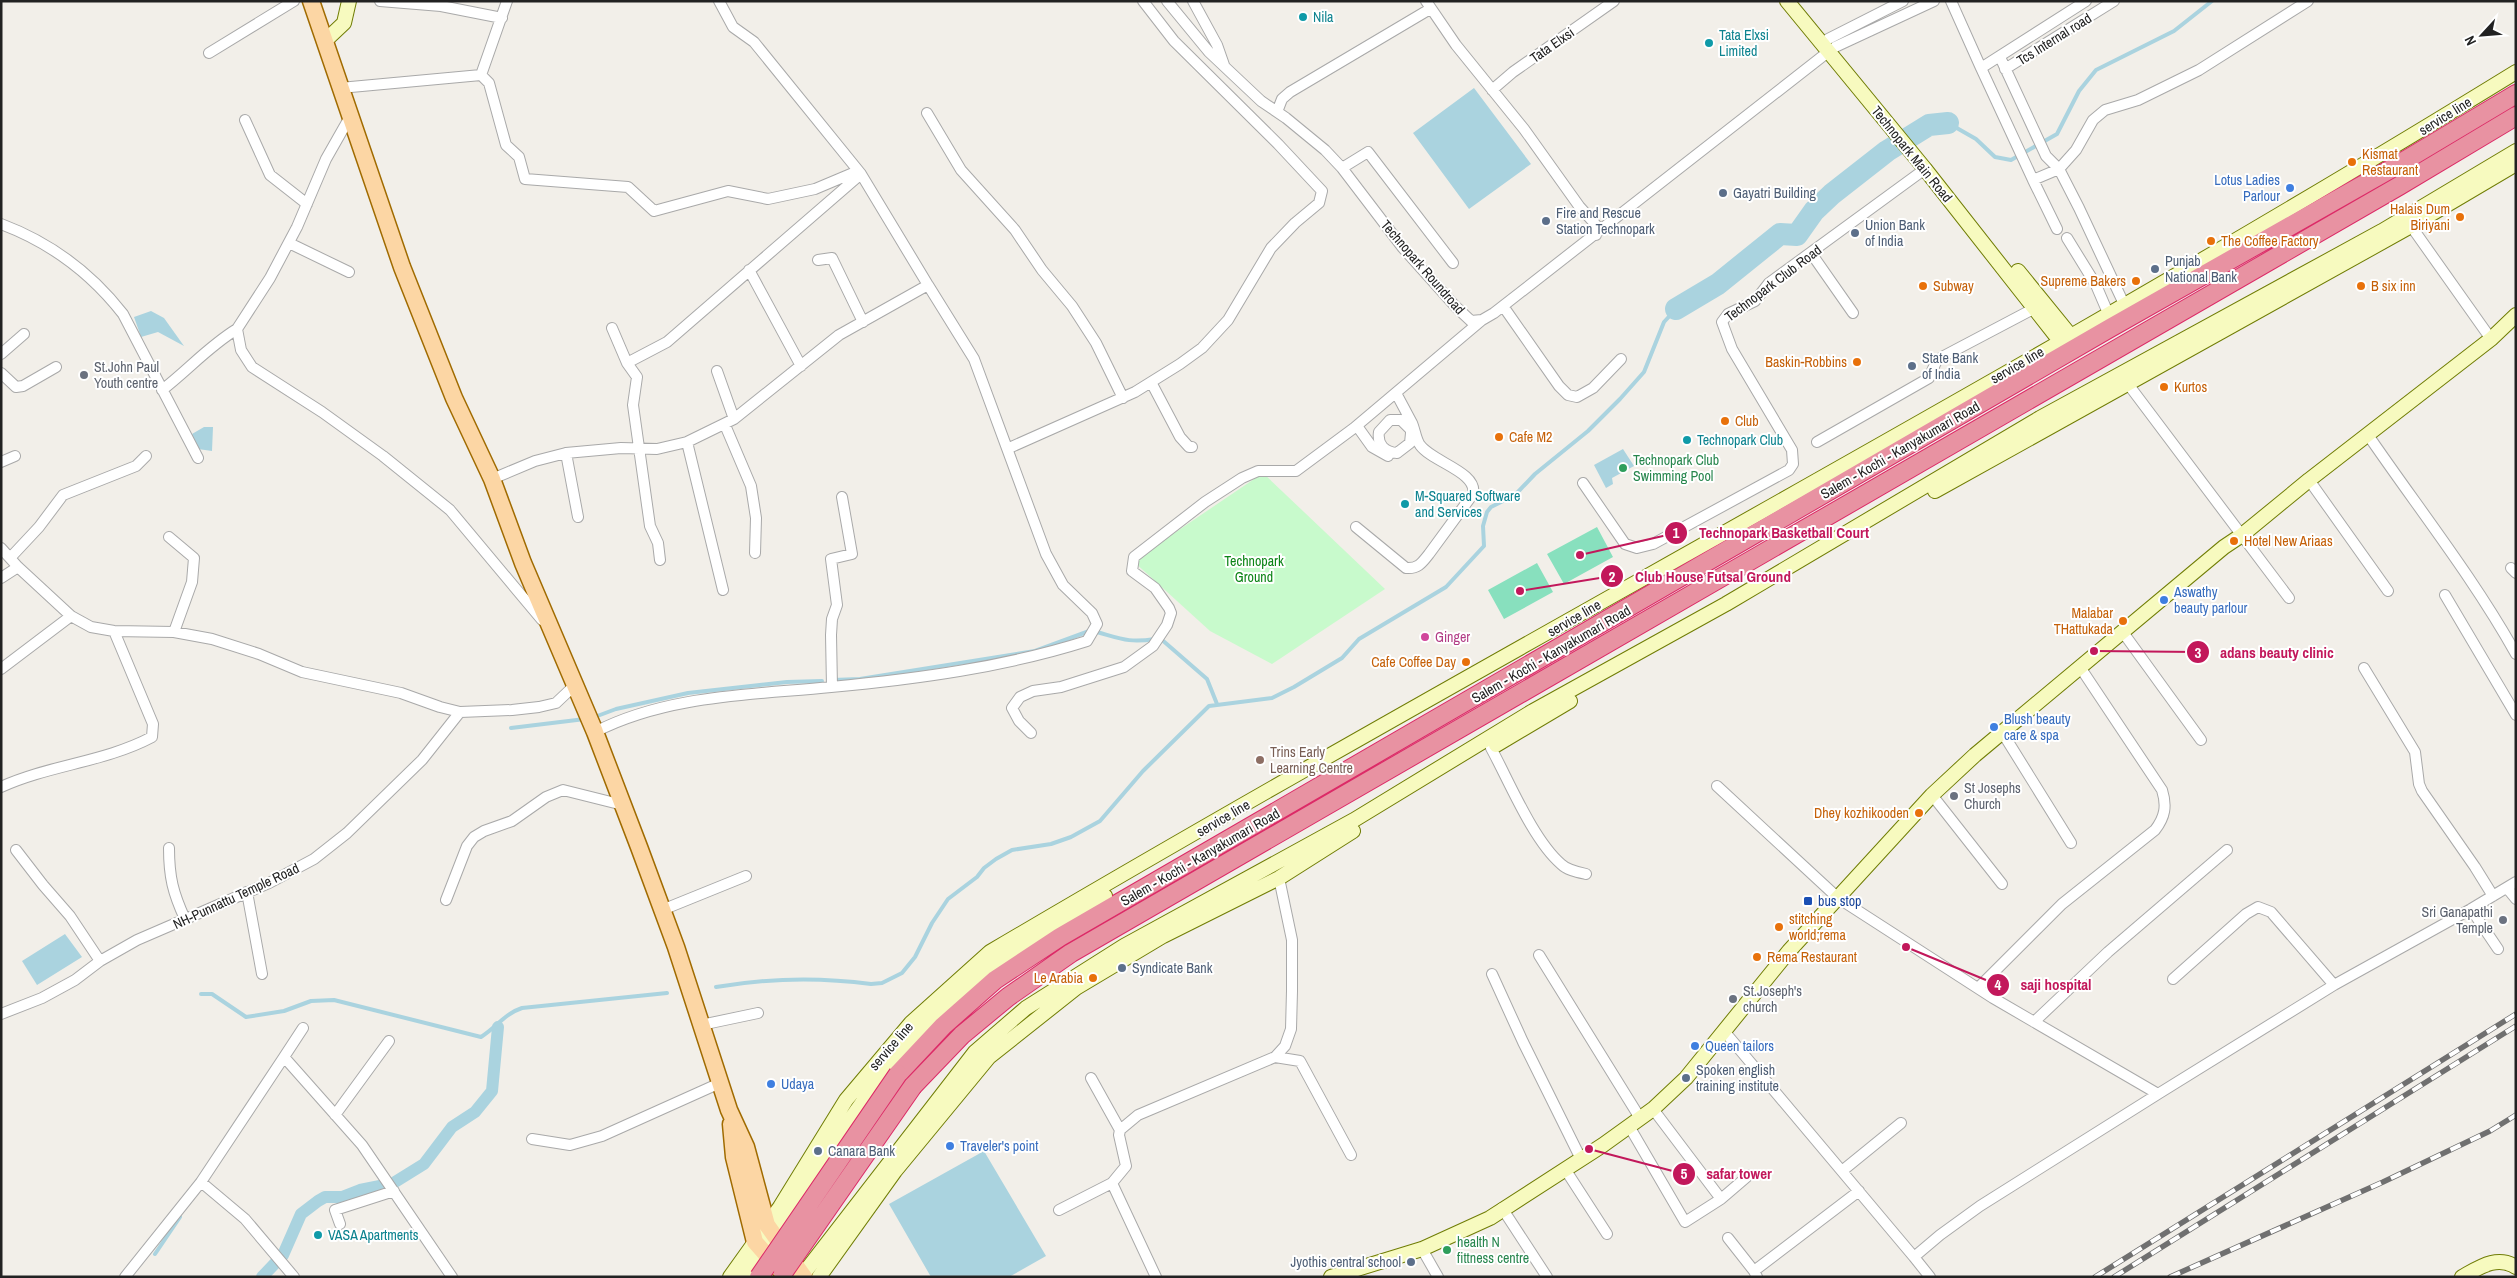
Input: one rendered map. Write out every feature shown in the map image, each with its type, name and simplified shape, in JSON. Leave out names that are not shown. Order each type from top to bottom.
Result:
[{"type":"highway","name":"Salem - Kochi - Kanyakumari Road","points":[[759,1277],[898,1074],[943,1026],[995,980],[1060,937],[2110,328],[2389,170],[2516,94]]},
{"type":"highway","name":"Salem - Kochi - Kanyakumari Road","points":[[781,1277],[913,1086],[962,1035],[1008,997],[1071,953],[2374,201],[2516,116]]},
{"type":"main road","points":[[311,1],[326,40],[340,88],[351,114],[402,267],[454,398],[492,479],[523,563],[594,729],[662,910],[729,1110],[746,1147],[772,1224],[798,1276]]},
{"type":"main road","points":[[326,40],[344,23],[349,1]]},
{"type":"main road","name":"Technopark Main Road","points":[[1787,1],[1828,45],[1893,125],[1910,151],[1926,164],[2035,308],[2065,338]]},
{"type":"main road","points":[[1797,1],[1828,45]]},
{"type":"main road","name":"service line","points":[[772,1224],[846,1100],[911,1023],[990,952],[2124,304],[2383,154],[2516,72]]},
{"type":"main road","points":[[1893,125],[2065,338]]},
{"type":"main road","points":[[798,1276],[975,1052],[1026,1008],[1124,946],[1354,820],[1533,711],[1726,604],[2040,418],[2382,231],[2516,151]]},
{"type":"main road","points":[[819,1277],[895,1171],[990,1057],[1084,984],[1163,936],[1278,878],[1491,748],[1986,462],[2412,226],[2516,164]]},
{"type":"main road","points":[[746,1277],[759,1247],[772,1224],[791,1206],[888,1067],[930,1020],[962,990],[1000,960],[1241,816],[1633,595],[2258,232],[2266,221]]},
{"type":"main road","points":[[1331,1277],[1422,1249],[1490,1218],[1502,1208],[1581,1159],[1653,1108],[1686,1078],[1789,951],[1932,796],[2002,732],[2122,631],[2224,547],[2242,535],[2309,480],[2491,340],[2516,315]]},
{"type":"main road","points":[[729,1110],[734,1158],[759,1247],[798,1276]]},
{"type":"main road","points":[[772,1224],[791,1206]]},
{"type":"main road","points":[[730,1277],[759,1247]]},
{"type":"main road","points":[[2462,1277],[2495,1261],[2507,1261],[2516,1267]]},
{"type":"street","points":[[209,53],[294,1]]},
{"type":"street","points":[[380,1],[441,6],[502,18]]},
{"type":"street","points":[[482,75],[507,1]]},
{"type":"street","points":[[594,729],[640,713],[700,699],[923,677],[1039,654],[1087,640],[1095,631],[1097,624],[1092,614],[1063,585],[1046,554],[1009,448],[974,359],[861,174],[754,42],[732,27],[719,1]]},
{"type":"street","points":[[1009,448],[1123,398],[1180,364],[1220,330],[1272,248],[1295,223],[1319,203],[1322,191],[1278,144],[1180,47],[1144,1]]},
{"type":"street","name":"Technopark Roundroad","points":[[1167,1],[1209,52],[1260,101],[1325,150],[1342,168],[1372,209],[1455,306],[1471,321],[1482,320],[1596,235],[1828,45]]},
{"type":"street","points":[[1193,1],[1218,45],[1224,65]]},
{"type":"street","name":"Tata Elxsi","points":[[1492,90],[1513,72],[1614,1]]},
{"type":"street","points":[[1828,45],[1903,1]]},
{"type":"street","points":[[1828,45],[1934,1]]},
{"type":"street","points":[[1950,1],[2058,228]]},
{"type":"street","points":[[1981,68],[2086,1]]},
{"type":"street","points":[[2032,176],[2059,169],[2076,150],[2093,120],[2105,110],[2138,100],[2199,70],[2308,1]]},
{"type":"street","name":"Tcs Internal road","points":[[2059,169],[2046,156],[2005,69],[2110,2]]},
{"type":"street","points":[[1277,112],[1282,99],[1290,92],[1428,5],[1596,225],[1596,235]]},
{"type":"street","points":[[2000,57],[2005,69]]},
{"type":"street","points":[[482,75],[489,84],[506,145],[519,157],[525,179],[628,187],[654,211],[728,191],[768,200],[815,189],[853,173],[861,174]]},
{"type":"street","points":[[340,88],[482,75]]},
{"type":"street","points":[[927,113],[960,170],[1015,230],[1042,270],[1072,306],[1096,343],[1123,398]]},
{"type":"street","points":[[162,390],[189,369],[214,342],[237,329],[270,278],[307,204],[326,159],[351,114]]},
{"type":"street","points":[[245,120],[270,176],[307,204]]},
{"type":"street","points":[[1342,168],[1368,152],[1453,263]]},
{"type":"street","name":"Technopark Club Road","points":[[1583,483],[1625,544],[1637,548],[1664,539],[1789,470],[1793,464],[1792,450],[1732,349],[1721,324],[1727,315],[1755,301],[1770,283],[1926,164]]},
{"type":"street","points":[[2059,169],[2090,227],[2124,304]]},
{"type":"street","points":[[627,363],[667,342],[861,174]]},
{"type":"street","points":[[1,224],[38,240],[74,264],[108,294],[123,314],[198,458]]},
{"type":"street","points":[[2412,226],[2491,340]]},
{"type":"street","points":[[2067,238],[2096,286],[2108,313]]},
{"type":"street","points":[[288,243],[349,272]]},
{"type":"street","points":[[1811,253],[1853,313]]},
{"type":"street","points":[[818,260],[832,258],[863,322]]},
{"type":"street","points":[[749,270],[801,366]]},
{"type":"street","points":[[492,479],[535,461],[566,453],[641,448],[657,449],[687,442],[729,422],[839,336],[928,285]]},
{"type":"street","points":[[1502,306],[1559,386],[1568,395],[1577,397],[1593,388],[1621,359]]},
{"type":"street","points":[[1818,442],[1929,378],[1936,362],[1942,357],[2035,308]]},
{"type":"street","points":[[1031,733],[1019,721],[1012,708],[1020,697],[1033,691],[1061,687],[1124,666],[1147,652],[1167,625],[1171,613],[1169,608],[1155,588],[1132,571],[1134,557],[1205,502],[1242,478],[1258,471],[1296,471],[1356,426],[1482,320]]},
{"type":"street","points":[[612,328],[627,363],[637,377],[633,405],[641,448],[650,526],[658,543],[660,560]]},
{"type":"street","points":[[237,329],[241,350],[252,367],[322,412],[384,456],[450,510],[552,632]]},
{"type":"street","points":[[1,354],[24,334]]},
{"type":"street","points":[[1,373],[16,387],[23,386],[56,367]]},
{"type":"street","points":[[717,371],[729,422],[751,486],[756,518],[755,553]]},
{"type":"street","points":[[1151,382],[1180,437],[1189,447],[1192,447]]},
{"type":"street","points":[[2128,384],[2289,598]]},
{"type":"street","points":[[1356,527],[1406,568],[1414,568],[1421,564],[1473,494],[1474,488],[1470,478],[1446,465],[1420,446],[1396,393]]},
{"type":"street","points":[[1395,419],[1412,426],[1412,438],[1407,448],[1398,453],[1387,451],[1379,443],[1381,427],[1390,420],[1395,419]]},
{"type":"street","points":[[1356,426],[1367,443],[1377,451],[1386,456],[1392,453]]},
{"type":"street","points":[[2368,435],[2441,536],[2465,575],[2494,616],[2516,654]]},
{"type":"street","points":[[687,442],[723,590]]},
{"type":"street","points":[[566,453],[578,517]]},
{"type":"street","points":[[1,462],[15,456]]},
{"type":"street","points":[[10,558],[39,526],[63,495],[136,466],[146,456]]},
{"type":"street","points":[[2309,480],[2388,591]]},
{"type":"street","points":[[832,687],[831,635],[832,619],[837,605],[831,559],[852,554],[842,497]]},
{"type":"street","points":[[169,537],[194,558],[192,582],[174,632]]},
{"type":"street","points":[[1,548],[18,567],[71,616],[91,628],[114,631],[174,632],[212,639],[259,654],[302,672],[401,693],[460,712],[539,707],[556,703],[575,685]]},
{"type":"street","points":[[1,578],[18,567]]},
{"type":"street","points":[[2446,595],[2516,715]]},
{"type":"street","points":[[1,669],[71,616]]},
{"type":"street","points":[[1,787],[91,757],[120,751],[152,737],[153,724],[114,631]]},
{"type":"street","points":[[2122,631],[2201,740]]},
{"type":"street","points":[[1978,988],[2062,904],[2155,830],[2164,812],[2166,803],[2162,790],[2080,667]]},
{"type":"street","points":[[2364,668],[2415,752],[2419,784],[2422,791],[2476,867],[2493,896]]},
{"type":"street","name":"NH-Punnattu Temple Road","points":[[1,1014],[42,998],[75,980],[100,961],[137,940],[247,892],[314,859],[347,833],[422,760],[460,712]]},
{"type":"street","points":[[2002,732],[2071,843]]},
{"type":"street","points":[[1491,748],[1533,827],[1554,857],[1562,865],[1586,874]]},
{"type":"street","points":[[1717,786],[1838,898],[1978,988],[2158,1094]]},
{"type":"street","points":[[446,900],[467,846],[474,837],[512,821],[546,797],[563,790],[622,805]]},
{"type":"street","points":[[1932,796],[2002,884]]},
{"type":"street","points":[[169,848],[170,876],[174,897],[185,919]]},
{"type":"street","points":[[16,850],[70,916],[100,961]]},
{"type":"street","points":[[2034,1022],[2108,952],[2227,850]]},
{"type":"street","points":[[662,910],[746,876]]},
{"type":"street","points":[[1120,1130],[1138,1115],[1275,1057],[1285,1046],[1291,1028],[1292,940],[1278,878]]},
{"type":"street","points":[[1914,1257],[1940,1235],[1980,1206],[2158,1094],[2334,985],[2516,882]]},
{"type":"street","points":[[2507,888],[2516,899]]},
{"type":"street","points":[[247,892],[262,974]]},
{"type":"street","points":[[2173,979],[2246,914],[2258,907],[2271,912],[2334,985]]},
{"type":"street","points":[[2471,909],[2498,949]]},
{"type":"street","points":[[1540,955],[1634,1122],[1685,1222],[1721,1199],[1749,1174]]},
{"type":"street","points":[[1492,974],[1523,1042],[1581,1159]]},
{"type":"street","points":[[701,1025],[758,1013]]},
{"type":"street","points":[[125,1277],[201,1182],[304,1028]]},
{"type":"street","points":[[1724,1031],[1930,1277]]},
{"type":"street","points":[[335,1115],[389,1041]]},
{"type":"street","points":[[284,1057],[362,1145],[452,1277]]},
{"type":"street","points":[[1275,1057],[1300,1061],[1351,1155]]},
{"type":"street","points":[[1059,1210],[1112,1183],[1126,1166],[1119,1135],[1120,1130],[1091,1078]]},
{"type":"street","points":[[532,1139],[570,1145],[594,1138],[720,1083]]},
{"type":"street","points":[[1653,1108],[1721,1199]]},
{"type":"street","points":[[1842,1171],[1901,1123]]},
{"type":"street","points":[[1565,1169],[1607,1234]]},
{"type":"street","points":[[201,1182],[245,1219],[294,1277]]},
{"type":"street","points":[[1112,1183],[1156,1277]]},
{"type":"street","points":[[340,1224],[335,1210],[394,1191]]},
{"type":"street","points":[[1728,1238],[1756,1274],[1859,1191]]},
{"type":"street","points":[[1502,1208],[1547,1277]]},
{"type":"street","points":[[1422,1249],[1438,1277]]},
{"type":"green space","name":"Technopark Ground","points":[[1263,473],[1385,589],[1272,664],[1210,631],[1133,561]]},
{"type":"green space","points":[[1597,527],[1613,557],[1564,584],[1547,554]]},
{"type":"green space","points":[[1537,563],[1553,592],[1504,619],[1488,590]]},
{"type":"water","points":[[1474,88],[1531,164],[1469,209],[1413,133]]},
{"type":"water","points":[[151,311],[164,318],[184,346],[158,332],[141,337],[134,317]]},
{"type":"water","points":[[204,427],[213,427],[212,451],[198,449],[192,434]]},
{"type":"water","points":[[1623,449],[1634,466],[1612,478],[1613,484],[1606,488],[1594,465]]},
{"type":"water","points":[[65,934],[82,957],[37,985],[22,961]]},
{"type":"water","points":[[984,1151],[1046,1256],[1009,1277],[931,1277],[889,1204]]},
{"type":"waterway","points":[[1948,123],[1976,139],[1995,157],[2011,160],[2057,134],[2079,91],[2096,70],[2174,31],[2212,1]]},
{"type":"waterway","points":[[1676,309],[1718,284],[1780,234],[1797,235],[1814,211],[1832,194],[1887,151],[1929,125],[1948,123]]},
{"type":"waterway","points":[[716,987],[794,980],[832,980],[871,984],[882,983],[902,973],[915,957],[932,923],[948,899],[977,877],[984,868],[1012,850],[1051,844],[1071,837],[1100,821],[1143,771],[1209,706],[1272,698],[1294,687],[1342,658],[1359,639],[1446,587],[1484,546],[1483,526],[1487,512],[1491,507],[1515,495],[1535,474],[1588,431],[1620,399],[1644,372],[1664,322],[1676,309]]},
{"type":"waterway","points":[[833,680],[860,679],[1035,651],[1092,630]]},
{"type":"waterway","points":[[1097,632],[1132,640],[1155,639]]},
{"type":"waterway","points":[[1161,639],[1207,679],[1217,704]]},
{"type":"waterway","points":[[592,718],[616,709],[688,693],[787,682],[822,681]]},
{"type":"waterway","points":[[511,728],[585,719]]},
{"type":"waterway","points":[[201,994],[212,994],[246,1017],[284,1011],[311,1001],[334,1000],[481,1037],[505,1017],[522,1008],[667,993]]},
{"type":"waterway","points":[[395,1182],[424,1164],[452,1127],[475,1112],[492,1091],[498,1027]]},
{"type":"waterway","points":[[262,1277],[283,1255],[301,1214],[318,1201],[325,1197],[342,1197],[360,1190],[385,1185]]},
{"type":"waterway","points":[[155,1254],[180,1217]]},
{"type":"railway","points":[[2095,1277],[2516,1014]]},
{"type":"railway","points":[[2114,1277],[2516,1026]]},
{"type":"railway","points":[[2170,1277],[2383,1182],[2490,1131],[2516,1115]]},
{"type":"place","name":"Nila","points":[[1303,17]]},
{"type":"place","name":"Tata Elxsi Limited","points":[[1709,43]]},
{"type":"place","name":"Kismat Restaurant","points":[[2352,162]]},
{"type":"place","name":"Lotus Ladies Parlour","points":[[2290,188]]},
{"type":"place","name":"Gayatri Building","points":[[1723,193]]},
{"type":"place","name":"Halais Dum Biriyani","points":[[2460,217]]},
{"type":"place","name":"Fire and Rescue Station Technopark","points":[[1546,221]]},
{"type":"place","name":"Union Bank of India","points":[[1855,233]]},
{"type":"place","name":"The Coffee Factory","points":[[2211,241]]},
{"type":"place","name":"Punjab National Bank","points":[[2155,269]]},
{"type":"place","name":"Supreme Bakers","points":[[2136,281]]},
{"type":"place","name":"Subway","points":[[1923,286]]},
{"type":"place","name":"B six inn","points":[[2361,286]]},
{"type":"place","name":"Baskin-Robbins","points":[[1857,362]]},
{"type":"place","name":"State Bank of India","points":[[1912,366]]},
{"type":"place","name":"St.John Paul Youth centre","points":[[84,375]]},
{"type":"place","name":"Kurtos","points":[[2164,387]]},
{"type":"place","name":"Club","points":[[1725,421]]},
{"type":"place","name":"Cafe M2","points":[[1499,437]]},
{"type":"place","name":"Technopark Club","points":[[1687,440]]},
{"type":"place","name":"Technopark Club Swimming Pool","points":[[1623,468]]},
{"type":"place","name":"M-Squared Software and Services","points":[[1405,504]]},
{"type":"place","name":"Hotel New Ariaas","points":[[2234,541]]},
{"type":"place","name":"Technopark Basketball Court","points":[[1580,555]]},
{"type":"place","name":"Club House Futsal Ground","points":[[1520,591]]},
{"type":"place","name":"Aswathy beauty parlour","points":[[2164,600]]},
{"type":"place","name":"Malabar THattukada","points":[[2123,621]]},
{"type":"place","name":"Ginger","points":[[1425,637]]},
{"type":"place","name":"adans beauty clinic","points":[[2094,651]]},
{"type":"place","name":"Cafe Coffee Day","points":[[1466,662]]},
{"type":"place","name":"Blush beauty care & spa","points":[[1994,727]]},
{"type":"place","name":"Trins Early Learning Centre","points":[[1260,760]]},
{"type":"place","name":"St Josephs Church","points":[[1954,796]]},
{"type":"place","name":"Dhey kozhikooden","points":[[1919,813]]},
{"type":"place","name":"bus stop","points":[[1808,901]]},
{"type":"place","name":"Sri Ganapathi Temple","points":[[2503,920]]},
{"type":"place","name":"stitching world;rema","points":[[1779,927]]},
{"type":"place","name":"saji hospital","points":[[1906,947]]},
{"type":"place","name":"Rema Restaurant","points":[[1757,957]]},
{"type":"place","name":"Syndicate Bank","points":[[1122,968]]},
{"type":"place","name":"Le Arabia","points":[[1093,978]]},
{"type":"place","name":"St.Joseph's church","points":[[1733,999]]},
{"type":"place","name":"Queen tailors","points":[[1695,1046]]},
{"type":"place","name":"Spoken english training institute","points":[[1686,1078]]},
{"type":"place","name":"Udaya","points":[[771,1084]]},
{"type":"place","name":"Traveler's point","points":[[950,1146]]},
{"type":"place","name":"safar tower","points":[[1589,1149]]},
{"type":"place","name":"Canara Bank","points":[[818,1151]]},
{"type":"place","name":"VASA Apartments","points":[[318,1235]]},
{"type":"place","name":"health N fittness centre","points":[[1447,1250]]},
{"type":"place","name":"Jyothis central school","points":[[1411,1262]]}]
